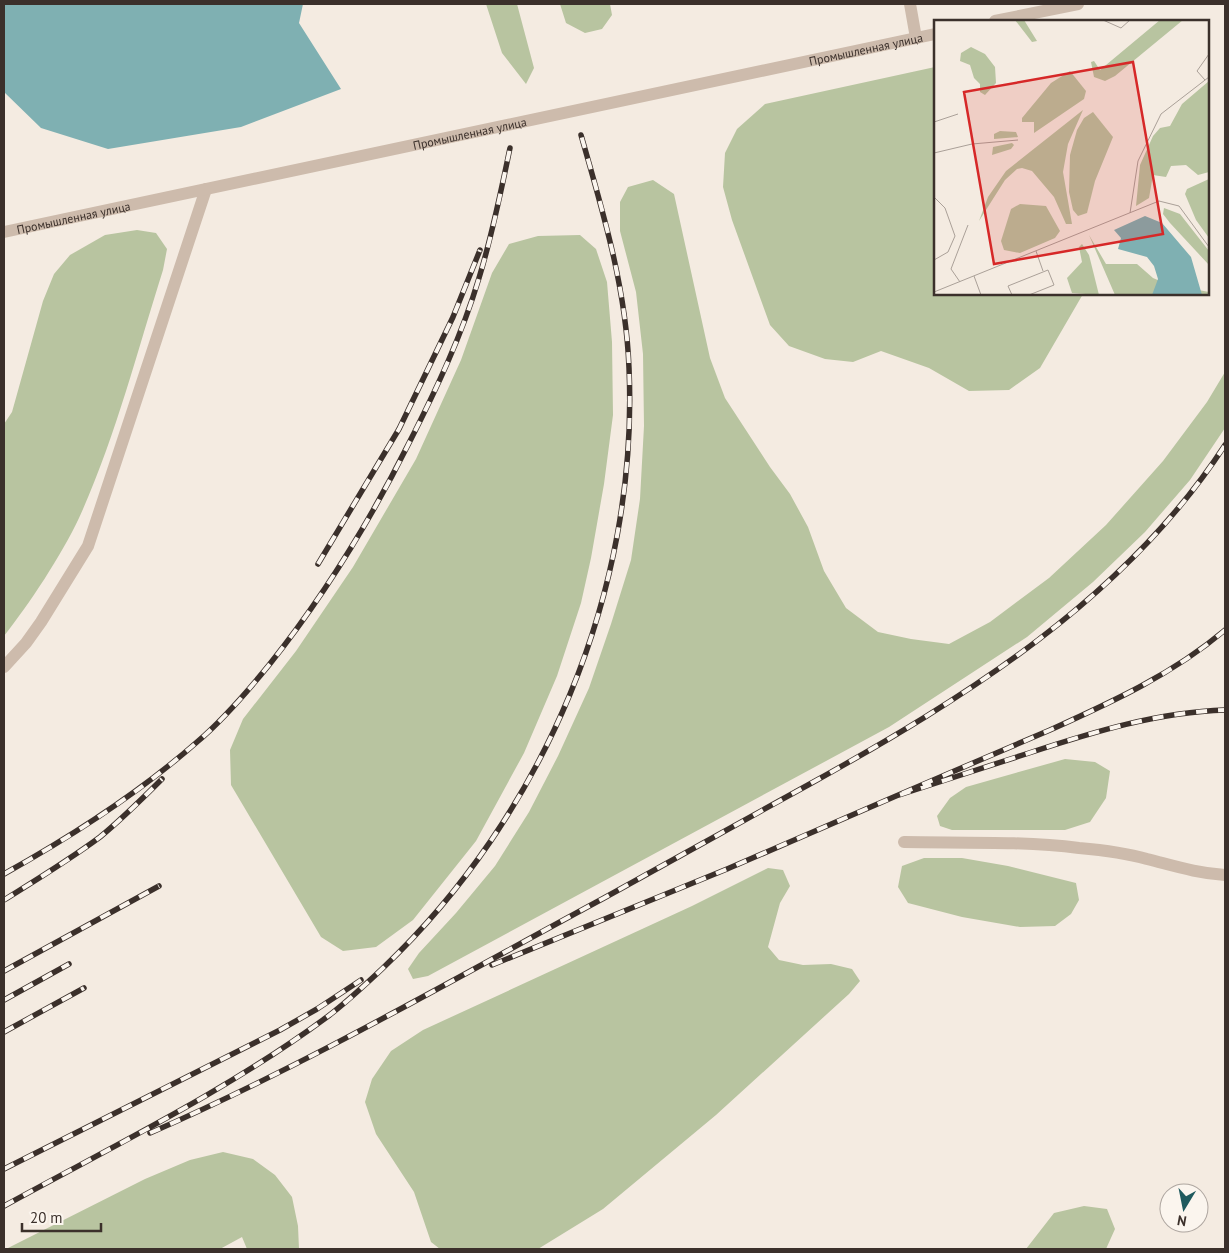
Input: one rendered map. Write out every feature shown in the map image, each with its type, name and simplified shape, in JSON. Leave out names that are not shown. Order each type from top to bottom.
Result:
[{"type":"street","points":[[910,4],[916,38]]},
{"type":"street","points":[[1000,20],[1078,4]]},
{"type":"street","name":"Промышленная улица","points":[[4,232],[934,34]]},
{"type":"street","points":[[4,667],[26,643],[41,622],[88,546],[206,189]]},
{"type":"street","points":[[904,842],[1041,845],[1078,848],[1146,858],[1202,874],[1225,875]]},
{"type":"green space","points":[[486,4],[517,4],[534,68],[526,84],[502,53]]},
{"type":"green space","points":[[560,4],[610,4],[612,15],[602,29],[585,33],[566,23]]},
{"type":"green space","points":[[934,67],[934,295],[1082,295],[1040,368],[1009,390],[969,391],[929,368],[881,351],[853,362],[825,359],[789,346],[770,325],[732,220],[723,187],[725,153],[737,129],[765,104]]},
{"type":"green space","points":[[653,180],[674,194],[710,358],[725,398],[790,494],[808,527],[824,571],[846,608],[878,632],[949,644],[990,622],[1049,578],[1106,525],[1163,461],[1207,402],[1225,372],[1225,428],[1190,480],[1145,532],[1093,582],[1027,637],[889,727],[428,976],[413,979],[408,969],[419,953],[456,913],[495,866],[529,812],[558,756],[589,688],[631,560],[640,499],[644,426],[643,354],[636,292],[620,231],[620,202],[628,187]]},
{"type":"green space","points":[[137,230],[156,233],[167,249],[163,270],[115,426],[92,488],[72,533],[44,579],[4,636],[4,424],[12,412],[43,301],[54,274],[70,255],[105,235]]},
{"type":"green space","points":[[580,235],[596,249],[607,282],[612,342],[613,415],[604,484],[591,558],[581,603],[557,676],[524,753],[476,841],[413,920],[376,947],[343,951],[321,937],[231,785],[230,750],[243,719],[296,651],[353,567],[416,459],[461,360],[492,273],[509,244],[538,236]]},
{"type":"green space","points":[[1065,759],[1095,762],[1110,771],[1106,798],[1090,822],[1065,830],[952,830],[940,826],[937,816],[950,798],[966,787]]},
{"type":"green space","points":[[924,858],[962,858],[1008,866],[1076,883],[1079,900],[1071,914],[1055,926],[1020,927],[962,917],[908,903],[898,887],[902,866]]},
{"type":"green space","points":[[768,868],[783,870],[790,886],[780,903],[768,947],[779,960],[803,965],[831,964],[852,969],[860,981],[849,994],[716,1115],[603,1209],[538,1249],[440,1249],[431,1242],[414,1192],[376,1134],[365,1102],[372,1079],[391,1051],[423,1030],[692,906]]},
{"type":"green space","points":[[223,1152],[253,1159],[275,1175],[292,1197],[298,1226],[299,1249],[247,1249],[242,1237],[220,1249],[6,1249],[145,1179],[190,1160]]},
{"type":"green space","points":[[1084,1206],[1107,1209],[1115,1229],[1106,1249],[1026,1249],[1054,1213]]},
{"type":"water","points":[[4,4],[303,4],[299,23],[341,89],[241,127],[108,149],[41,128],[4,92]]},
{"type":"railway","points":[[4,1206],[210,1094],[289,1044],[342,1005],[383,968],[440,907],[491,841],[534,769],[570,694],[598,615],[617,534],[628,451],[629,368],[623,309],[612,250],[581,135]]},
{"type":"railway","points":[[4,874],[55,845],[104,813],[175,761],[226,715],[269,665],[309,612],[345,557],[378,501],[439,383],[465,320],[484,262],[510,148]]},
{"type":"railway","points":[[318,564],[399,429],[453,317],[480,250]]},
{"type":"railway","points":[[150,1133],[208,1107],[323,1050],[604,898],[867,752],[983,680],[1038,640],[1091,597],[1140,551],[1185,500],[1225,445]]},
{"type":"railway","points":[[1225,630],[1163,674],[1119,698],[1050,730],[896,796],[1053,745],[1126,724],[1175,715],[1225,710]]},
{"type":"railway","points":[[4,900],[100,837],[162,779]]},
{"type":"railway","points":[[492,965],[727,869],[896,796]]},
{"type":"railway","points":[[4,971],[159,886]]},
{"type":"railway","points":[[4,1000],[69,964]]},
{"type":"railway","points":[[4,1169],[280,1030],[317,1009],[361,980]]},
{"type":"railway","points":[[4,1032],[84,988]]}]
